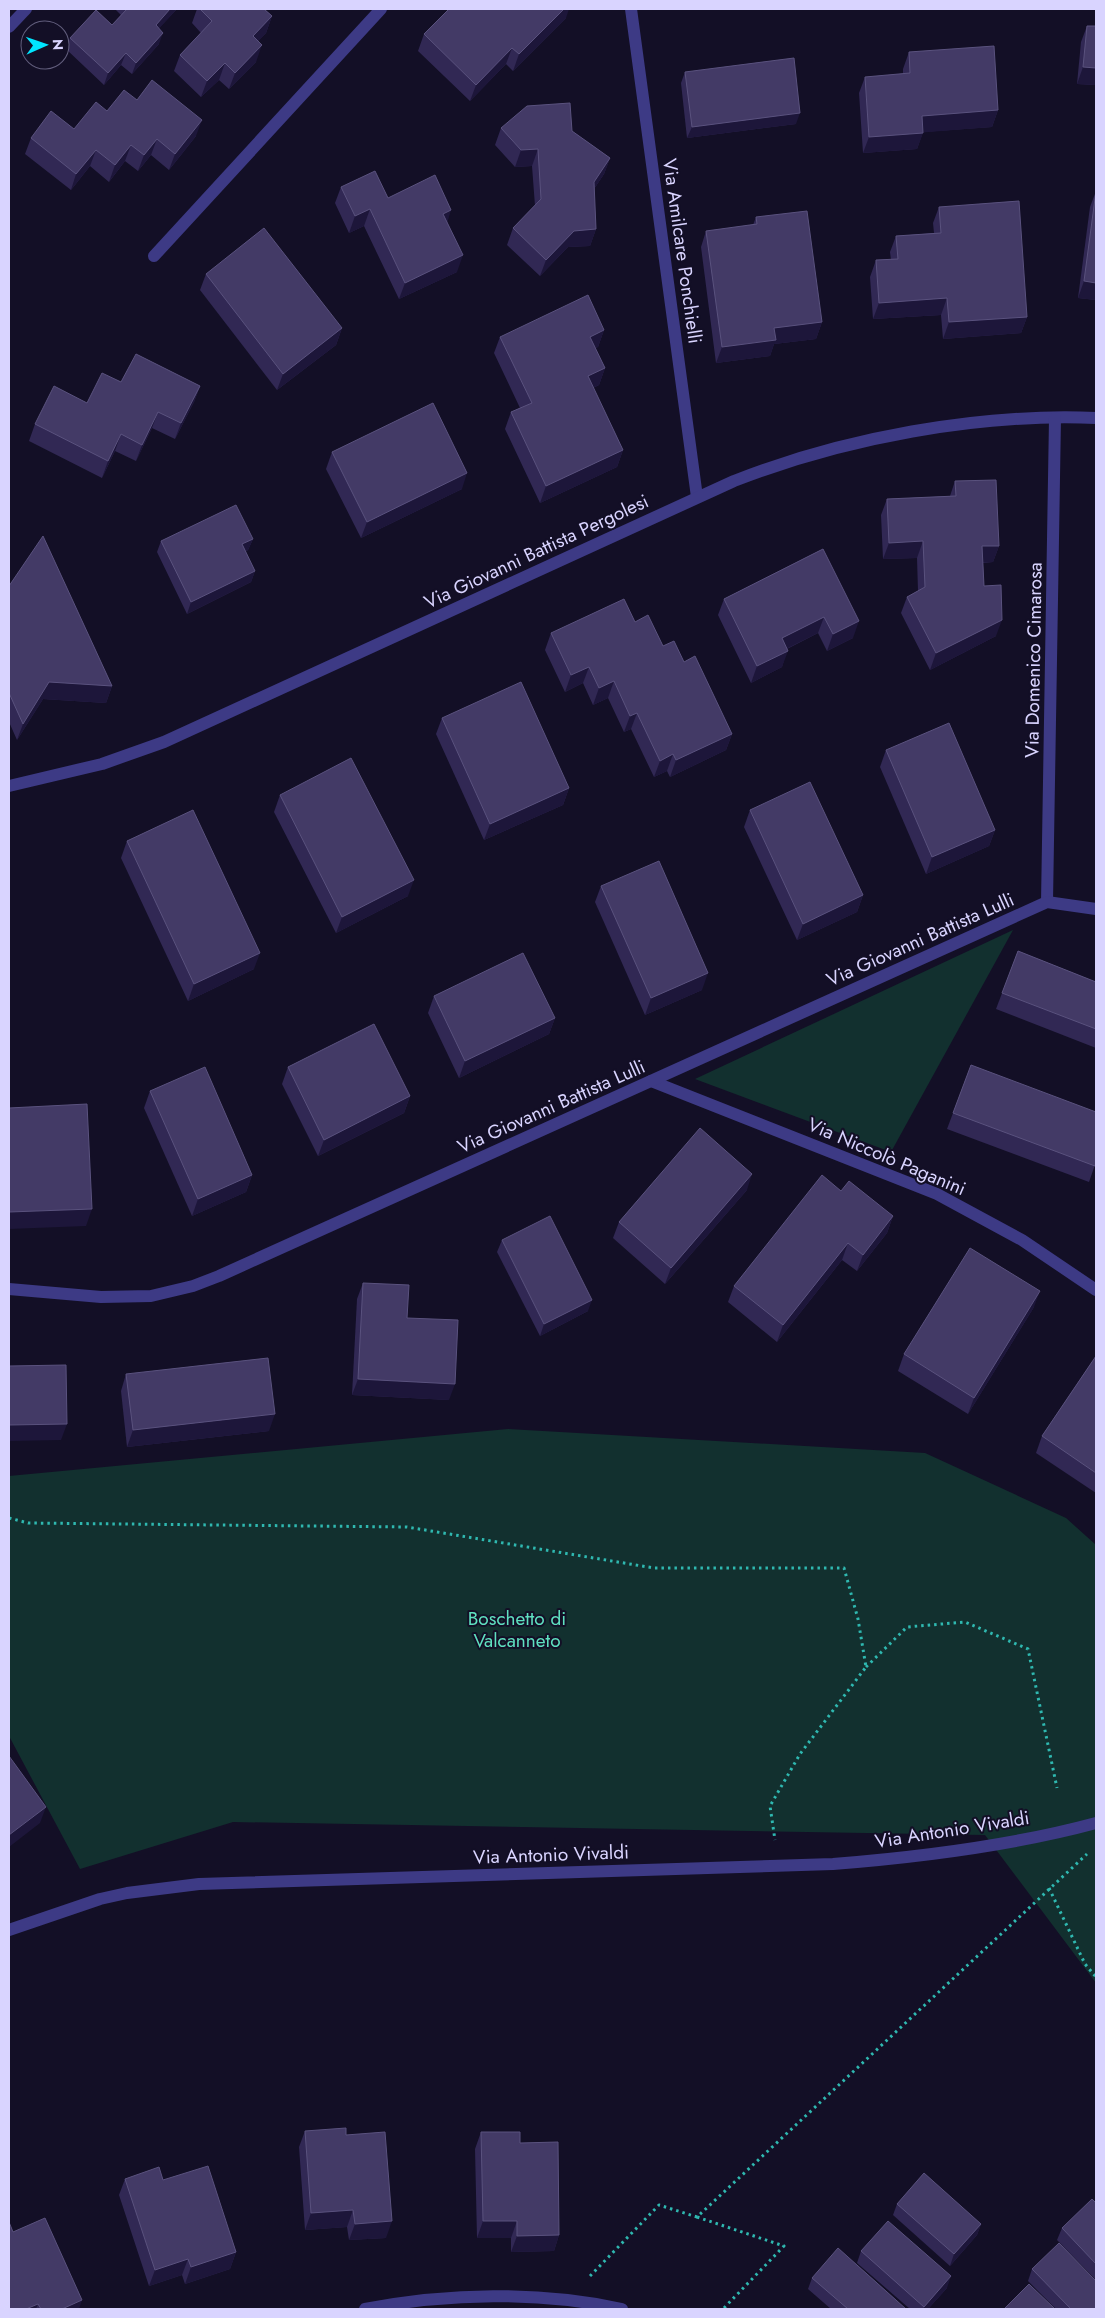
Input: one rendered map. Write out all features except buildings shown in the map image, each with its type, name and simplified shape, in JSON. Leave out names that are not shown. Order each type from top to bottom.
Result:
[{"type":"street","points":[[9,27],[26,9]]},
{"type":"street","points":[[154,256],[381,9]]},
{"type":"street","name":"Via Amilcare Ponchielli","points":[[631,9],[698,497]]},
{"type":"street","name":"Via Giovanni Battista Pergolesi","points":[[9,786],[102,764],[164,742],[698,497],[775,464],[852,443],[954,426],[1055,418],[1096,418]]},
{"type":"street","name":"Via Domenico Cimarosa","points":[[1047,902],[1055,418]]},
{"type":"street","points":[[1047,902],[1096,909]]},
{"type":"street","name":"Via Giovanni Battista Lulli","points":[[9,1289],[101,1297],[134,1297],[166,1294],[193,1286],[219,1276],[1047,902]]},
{"type":"street","name":"Via Niccolò Paganini","points":[[651,1081],[937,1194],[1022,1240],[1096,1290]]},
{"type":"street","name":"Via Antonio Vivaldi","points":[[9,1930],[100,1899],[128,1893],[199,1884],[842,1864],[938,1853],[1007,1842],[1096,1823]]},
{"type":"street","points":[[364,2309],[451,2298],[527,2298],[566,2301],[622,2309]]},
{"type":"path","points":[[9,1518],[28,1523],[407,1527],[654,1568],[844,1568],[858,1619],[866,1667]]},
{"type":"path","points":[[779,1867],[770,1806],[800,1754],[866,1667],[907,1627],[965,1622],[1028,1650],[1056,1788]]},
{"type":"path","points":[[697,2217],[1090,1851]]},
{"type":"path","points":[[1050,1888],[1085,1964],[1096,1977]]},
{"type":"path","points":[[566,2301],[660,2206],[784,2246],[723,2309]]},
{"type":"green space","points":[[1013,930],[891,1152],[695,1079]]},
{"type":"green space","name":"Boschetto di Valcanneto","points":[[508,1429],[925,1453],[1066,1518],[1096,1545],[1096,1983],[985,1835],[233,1822],[80,1869],[9,1736],[9,1476]]}]
